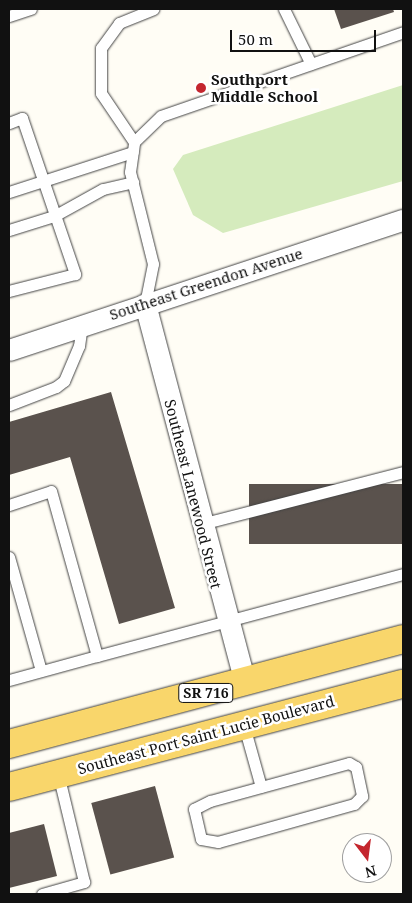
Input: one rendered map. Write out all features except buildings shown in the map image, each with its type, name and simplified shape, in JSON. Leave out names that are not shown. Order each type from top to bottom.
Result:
[{"type":"main road","name":"SR 716","points":[[9,744],[403,639]]},
{"type":"main road","name":"Southeast Port Saint Lucie Boulevard","points":[[9,787],[403,684]]},
{"type":"street","name":"Southeast Greendon Avenue","points":[[9,350],[403,220]]},
{"type":"street","name":"Southeast Lanewood Street","points":[[145,304],[226,620],[245,682]]},
{"type":"lane","points":[[9,16],[31,9]]},
{"type":"lane","points":[[145,304],[153,264],[130,172],[134,147],[101,93],[101,48],[119,23],[131,14],[153,9]]},
{"type":"lane","points":[[284,9],[311,64]]},
{"type":"lane","points":[[9,192],[134,147],[160,116],[403,32]]},
{"type":"lane","points":[[9,123],[22,118],[75,274],[9,291]]},
{"type":"lane","points":[[9,230],[54,216],[103,189],[133,182]]},
{"type":"lane","points":[[9,405],[56,387],[64,381],[79,346],[82,325]]},
{"type":"lane","points":[[201,524],[403,472]]},
{"type":"lane","points":[[9,505],[51,491],[96,656]]},
{"type":"lane","points":[[9,558],[41,671]]},
{"type":"lane","points":[[9,680],[226,620],[403,574]]},
{"type":"lane","points":[[244,725],[260,787]]},
{"type":"lane","points":[[349,763],[356,767],[362,796],[354,804],[218,842],[201,839],[194,809],[210,801],[260,787],[349,763]]},
{"type":"lane","points":[[42,894],[84,882],[58,774]]},
{"type":"green space","points":[[403,85],[403,181],[223,233],[193,215],[173,169],[183,155]]},
{"type":"place","name":"Southport Middle School","points":[[201,88]]}]
